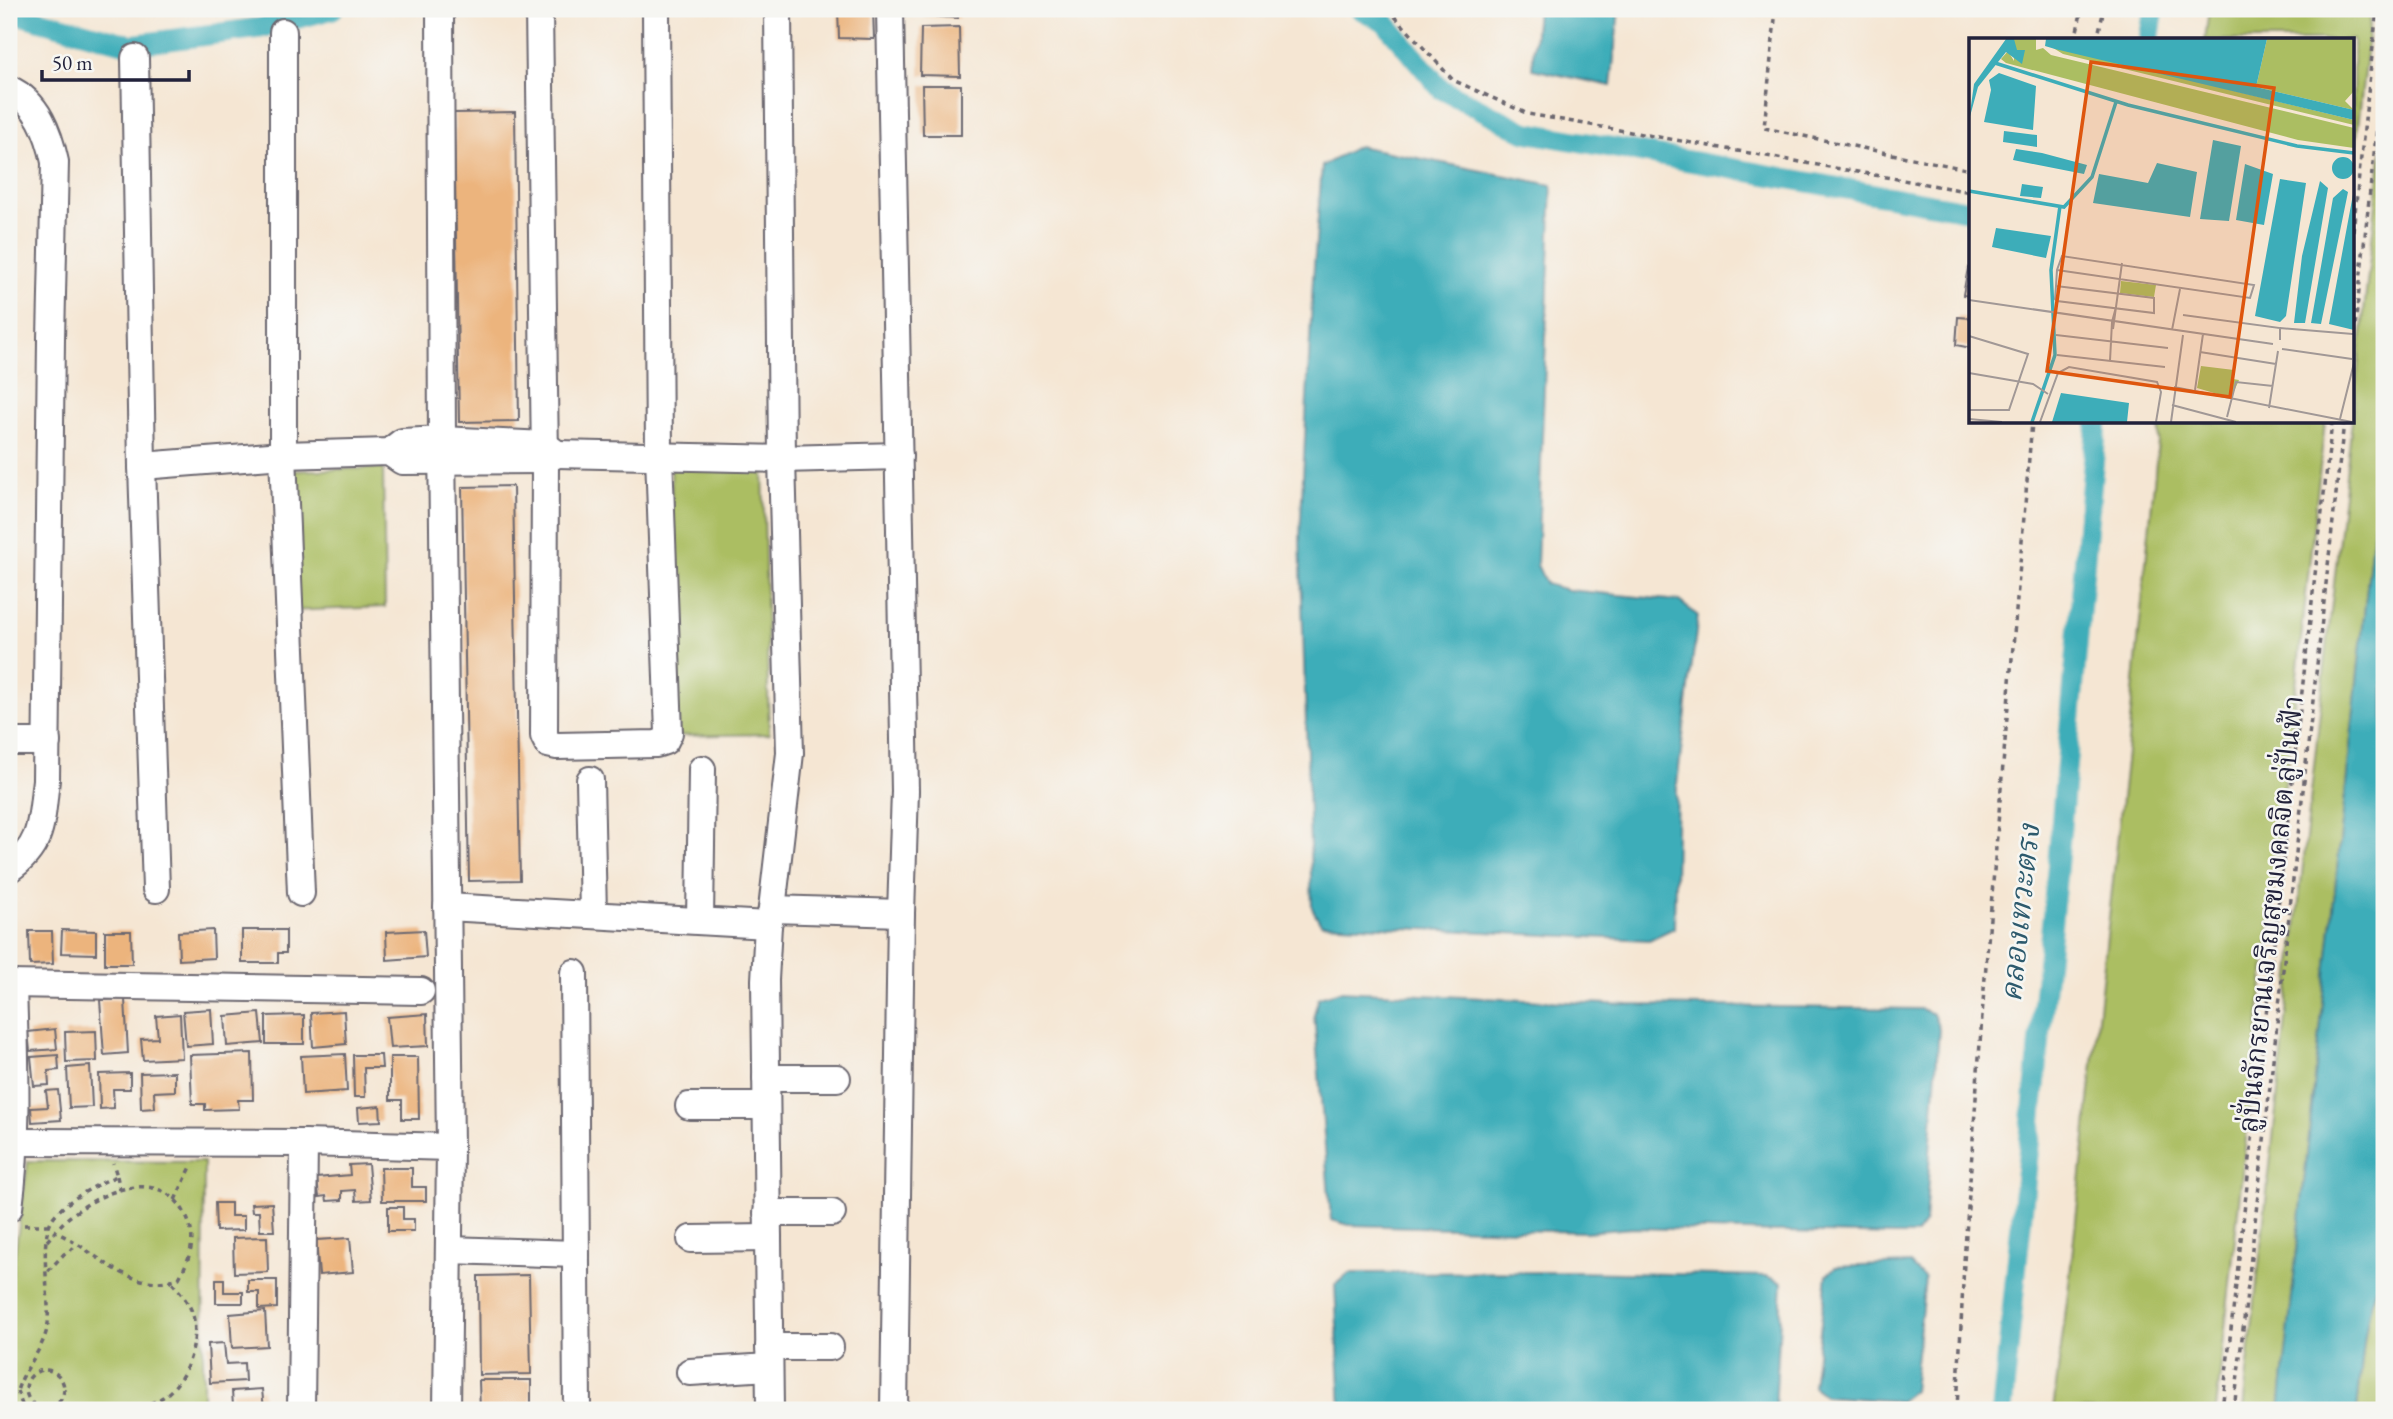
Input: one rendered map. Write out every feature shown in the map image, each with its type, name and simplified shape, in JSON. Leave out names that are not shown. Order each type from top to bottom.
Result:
[{"type":"street","points":[[440,9],[450,1147],[447,1410]]},
{"type":"street","points":[[539,9],[549,453],[544,736],[548,744],[557,746],[656,744],[666,741],[669,733],[659,455],[656,9]]},
{"type":"street","points":[[770,1410],[765,980],[790,752],[782,459],[778,9]]},
{"type":"street","points":[[890,9],[905,791],[894,1410]]},
{"type":"street","points":[[283,32],[283,454],[301,893]]},
{"type":"street","points":[[135,58],[142,466],[156,889]]},
{"type":"street","points":[[9,89],[15,91],[35,110],[49,135],[55,163],[46,780],[40,823],[33,848],[9,869]]},
{"type":"street","points":[[142,466],[283,454],[389,452],[402,442],[442,451],[782,459],[899,456]]},
{"type":"street","points":[[9,742],[47,742]]},
{"type":"street","points":[[700,921],[702,769]]},
{"type":"street","points":[[590,780],[593,914]]},
{"type":"street","points":[[447,907],[700,921],[901,913]]},
{"type":"street","points":[[574,973],[577,1410]]},
{"type":"street","points":[[14,1216],[16,1091],[11,984],[421,991]]},
{"type":"street","points":[[766,1079],[837,1078]]},
{"type":"street","points":[[690,1106],[766,1106]]},
{"type":"street","points":[[15,1142],[304,1143],[450,1147]]},
{"type":"street","points":[[301,1410],[304,1143]]},
{"type":"street","points":[[691,1239],[832,1213]]},
{"type":"street","points":[[449,1250],[576,1254]]},
{"type":"street","points":[[690,1372],[830,1347]]},
{"type":"path","points":[[1388,9],[1453,80],[1528,114],[1969,192]]},
{"type":"path","points":[[1776,9],[1764,128],[1969,170]]},
{"type":"path","points":[[2075,38],[2082,9]]},
{"type":"path","points":[[2097,38],[2104,9]]},
{"type":"path","points":[[2354,222],[2377,9]]},
{"type":"path","points":[[2354,336],[2384,63]]},
{"type":"path","points":[[1957,1410],[1964,1262],[1984,989],[2032,424]]},
{"type":"path","points":[[2222,1410],[2332,424]]},
{"type":"path","name":"ลู่ปั่นจักรยานเจริญสุขมงคลจิต ลู่ปั่นฟ้า","points":[[2234,1410],[2344,424]]},
{"type":"path","points":[[112,1161],[120,1190]]},
{"type":"path","points":[[175,1200],[192,1165]]},
{"type":"path","points":[[24,1410],[18,1391],[21,1377],[41,1346],[48,1324],[47,1241],[51,1220],[75,1198],[99,1183],[117,1176]]},
{"type":"path","points":[[47,1241],[55,1232],[71,1215],[87,1204],[120,1190],[151,1187],[169,1193],[181,1206],[193,1243],[188,1262],[179,1278],[159,1283],[133,1278],[114,1270],[55,1232]]},
{"type":"path","points":[[14,1216],[50,1225]]},
{"type":"path","points":[[47,1272],[64,1254],[78,1245]]},
{"type":"path","points":[[121,1410],[142,1406],[163,1396],[179,1381],[187,1365],[195,1326],[184,1297],[170,1280]]},
{"type":"path","points":[[46,1369],[57,1373],[62,1379],[64,1392],[57,1406],[34,1407],[27,1399],[26,1387],[32,1375],[46,1369]]},
{"type":"path","points":[[9,1392],[18,1391]]},
{"type":"green space","points":[[2209,9],[2371,9],[2354,163],[2354,38],[2205,38]]},
{"type":"green space","points":[[2384,130],[2384,426],[2280,1410],[2243,1410],[2352,424],[2354,424],[2354,402]]},
{"type":"green space","points":[[2160,424],[2325,424],[2216,1410],[2053,1410],[2127,752]]},
{"type":"green space","points":[[763,466],[769,734],[676,736],[671,468]]},
{"type":"green space","points":[[383,468],[385,607],[288,611],[285,471]]},
{"type":"green space","points":[[28,1161],[204,1162],[203,1410],[9,1410],[9,1296]]},
{"type":"green space","points":[[2384,1276],[2384,1410],[2357,1410],[2368,1319],[2377,1286]]},
{"type":"water","points":[[1537,9],[1619,9],[1611,86],[1532,69]]},
{"type":"water","points":[[1358,146],[1552,185],[1537,565],[1546,584],[1568,590],[1679,601],[1698,616],[1677,784],[1674,928],[1649,940],[1321,924],[1312,908],[1300,537],[1313,279],[1322,166]]},
{"type":"water","points":[[2384,426],[2384,1276],[2377,1286],[2368,1319],[2357,1410],[2280,1410]]},
{"type":"water","points":[[1340,991],[1629,1005],[1921,1009],[1933,1014],[1939,1029],[1925,1222],[1915,1235],[1895,1235],[1633,1228],[1585,1232],[1349,1225],[1331,1220],[1314,1014],[1319,997]]},
{"type":"water","points":[[1910,1264],[1925,1279],[1913,1391],[1900,1401],[1824,1396],[1813,1386],[1827,1275],[1835,1267]]},
{"type":"water","points":[[1574,1272],[1766,1276],[1782,1283],[1775,1410],[1341,1410],[1335,1285],[1349,1273]]},
{"type":"building","points":[[838,9],[873,9],[874,39],[839,38]]},
{"type":"building","points":[[923,9],[958,9],[958,18],[923,16]]},
{"type":"building","points":[[959,27],[960,76],[920,75],[921,28]]},
{"type":"building","points":[[922,85],[961,85],[961,135],[923,135]]},
{"type":"building","points":[[515,112],[519,421],[459,422],[454,113]]},
{"type":"building","points":[[1968,268],[1969,296],[1963,295]]},
{"type":"building","points":[[1958,317],[1969,318],[1969,348],[1956,345]]},
{"type":"building","points":[[513,486],[520,880],[469,881],[462,487]]},
{"type":"building","points":[[62,930],[96,931],[96,954],[61,953]]},
{"type":"building","points":[[213,930],[214,958],[179,960],[178,932]]},
{"type":"building","points":[[242,930],[286,930],[286,953],[278,953],[278,963],[242,963]]},
{"type":"building","points":[[424,930],[426,957],[387,960],[386,932]]},
{"type":"building","points":[[29,931],[52,931],[53,964],[30,965]]},
{"type":"building","points":[[105,931],[131,931],[132,964],[105,964]]},
{"type":"building","points":[[125,999],[128,1053],[104,1055],[100,1000]]},
{"type":"building","points":[[211,1009],[213,1044],[186,1046],[183,1011]]},
{"type":"building","points":[[344,1011],[346,1044],[313,1047],[311,1013]]},
{"type":"building","points":[[260,1013],[263,1043],[227,1046],[225,1016]]},
{"type":"building","points":[[180,1014],[182,1058],[143,1060],[141,1039],[158,1038],[156,1016]]},
{"type":"building","points":[[427,1014],[428,1046],[390,1048],[387,1017]]},
{"type":"building","points":[[304,1015],[304,1044],[266,1044],[266,1016]]},
{"type":"building","points":[[55,1029],[57,1049],[30,1051],[28,1032]]},
{"type":"building","points":[[96,1031],[97,1061],[66,1062],[65,1032]]},
{"type":"building","points":[[252,1053],[253,1100],[238,1100],[239,1109],[205,1110],[205,1104],[192,1104],[190,1055]]},
{"type":"building","points":[[345,1054],[347,1091],[303,1094],[301,1056]]},
{"type":"building","points":[[58,1055],[59,1070],[48,1071],[49,1085],[34,1086],[31,1057]]},
{"type":"building","points":[[353,1055],[381,1055],[382,1068],[364,1068],[365,1097],[354,1097]]},
{"type":"building","points":[[390,1057],[418,1057],[419,1119],[402,1119],[402,1100],[390,1100]]},
{"type":"building","points":[[90,1066],[92,1107],[69,1108],[67,1068]]},
{"type":"building","points":[[175,1072],[175,1091],[154,1092],[155,1108],[141,1109],[140,1073]]},
{"type":"building","points":[[130,1073],[130,1089],[113,1089],[114,1108],[100,1109],[99,1074]]},
{"type":"building","points":[[58,1090],[61,1120],[32,1122],[31,1108],[48,1107],[46,1091]]},
{"type":"building","points":[[380,1106],[381,1121],[359,1122],[358,1108]]},
{"type":"building","points":[[368,1164],[371,1200],[356,1201],[355,1190],[342,1191],[342,1200],[327,1201],[326,1196],[319,1197],[317,1178],[350,1175],[349,1165]]},
{"type":"building","points":[[381,1168],[412,1168],[412,1187],[426,1187],[426,1201],[382,1201]]},
{"type":"building","points":[[215,1203],[231,1203],[231,1216],[244,1216],[244,1230],[216,1231]]},
{"type":"building","points":[[272,1203],[274,1231],[260,1231],[259,1212],[252,1212],[251,1204]]},
{"type":"building","points":[[388,1207],[403,1207],[403,1219],[414,1219],[414,1231],[388,1231]]},
{"type":"building","points":[[267,1237],[268,1272],[234,1273],[233,1238]]},
{"type":"building","points":[[350,1238],[353,1272],[319,1275],[316,1240]]},
{"type":"building","points":[[529,1275],[531,1374],[479,1375],[478,1276]]},
{"type":"building","points":[[216,1279],[224,1279],[224,1292],[243,1292],[243,1303],[216,1303]]},
{"type":"building","points":[[248,1280],[277,1280],[277,1308],[259,1309],[259,1292],[248,1292]]},
{"type":"building","points":[[265,1311],[267,1346],[232,1348],[230,1314]]},
{"type":"building","points":[[224,1343],[226,1364],[244,1363],[245,1381],[210,1383],[208,1344]]},
{"type":"building","points":[[479,1380],[531,1380],[531,1410],[480,1410]]},
{"type":"building","points":[[262,1389],[264,1410],[223,1410],[223,1406],[233,1406],[232,1391]]},
{"type":"waterway","points":[[9,12],[131,45],[260,28],[333,9]]},
{"type":"waterway","points":[[1360,9],[1384,21],[1441,89],[1525,132],[1969,211]]},
{"type":"waterway","name":"คลองเทวะตรง","points":[[2149,38],[2154,9]]},
{"type":"waterway","name":"คลองเทวะตรง","points":[[2002,1410],[2057,871],[2097,424]]}]
